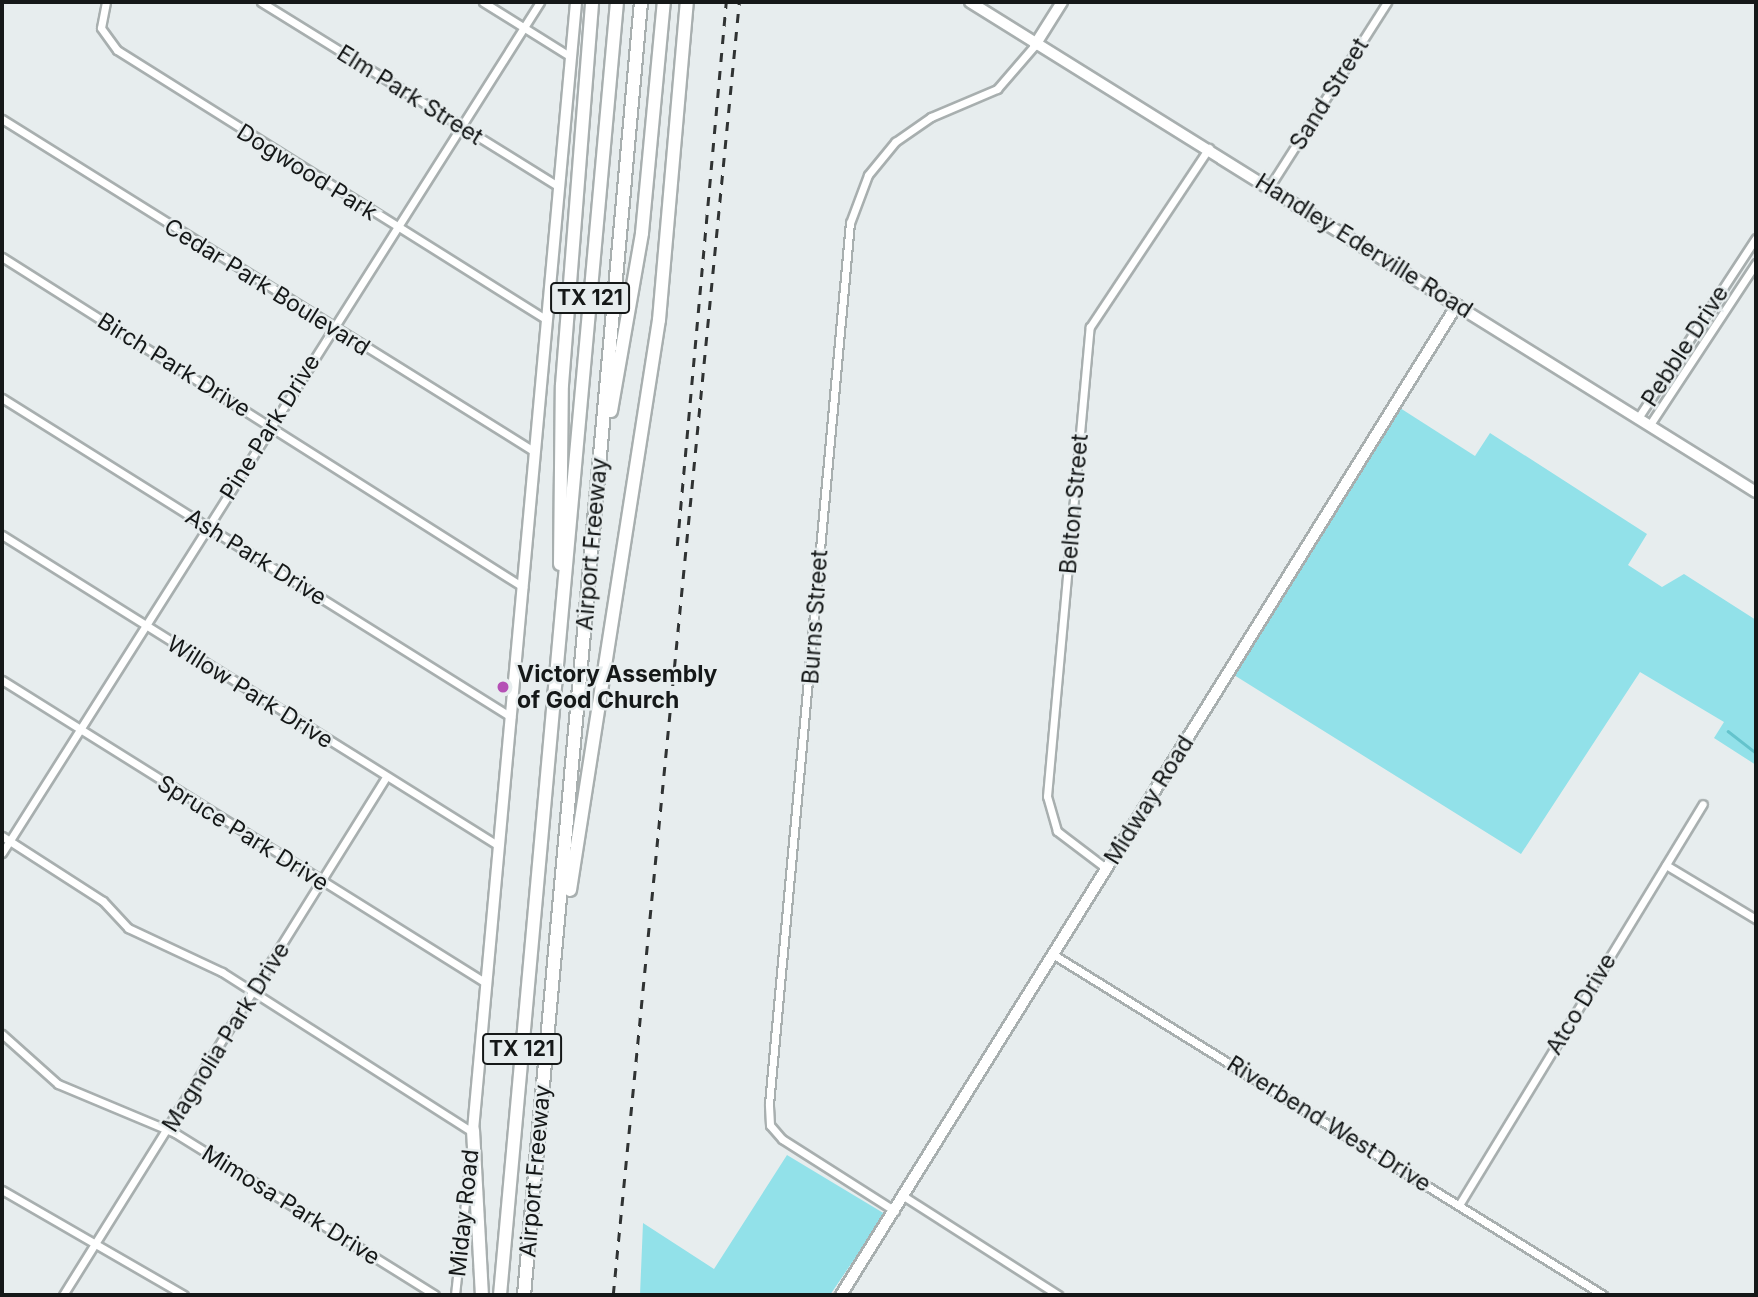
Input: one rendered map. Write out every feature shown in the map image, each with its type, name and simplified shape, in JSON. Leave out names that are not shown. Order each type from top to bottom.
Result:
[{"type":"highway","points":[[563,594],[560,467],[592,2]]},
{"type":"highway","name":"Airport Freeway","points":[[500,1295],[617,2]]},
{"type":"highway","name":"Airport Freeway","points":[[524,1295],[641,2]]},
{"type":"highway","points":[[597,490],[642,233],[664,2]]},
{"type":"highway","points":[[559,931],[651,384],[687,2]]},
{"type":"highway","points":[[472,1130],[482,1295]]},
{"type":"main road","points":[[472,1130],[576,2]]},
{"type":"main road","name":"Handley Ederville Road","points":[[970,2],[1035,45],[1270,186],[1756,492]]},
{"type":"main road","points":[[1035,45],[1062,2]]},
{"type":"main road","name":"Midway Road","points":[[841,1295],[905,1197],[1457,305]]},
{"type":"street","name":"Dogwood Park","points":[[106,2],[100,28],[117,50],[396,228],[547,320]]},
{"type":"street","name":"Elm Park Street","points":[[261,2],[559,187]]},
{"type":"street","points":[[483,2],[571,57]]},
{"type":"street","name":"Pine Park Drive","points":[[2,853],[540,2]]},
{"type":"street","name":"Sand Street","points":[[1270,186],[1387,2]]},
{"type":"street","name":"Burns Street","points":[[896,1211],[782,1139],[770,1125],[769,1104],[850,223],[867,175],[895,142],[931,117],[997,89],[1035,45]]},
{"type":"street","name":"Cedar Park Boulevard","points":[[2,119],[331,329],[535,452]]},
{"type":"street","name":"Belton Street","points":[[1107,869],[1057,831],[1047,796],[1090,327],[1209,148]]},
{"type":"street","name":"Pebble Drive","points":[[1637,418],[1756,238]]},
{"type":"street","name":"Birch Park Drive","points":[[2,257],[523,587]]},
{"type":"street","name":"Pebble Drive","points":[[1649,426],[1756,263]]},
{"type":"street","points":[[1694,333],[1706,340]]},
{"type":"street","points":[[1668,373],[1679,380]]},
{"type":"street","name":"Ash Park Drive","points":[[2,398],[510,717]]},
{"type":"street","name":"Willow Park Drive","points":[[2,535],[499,846]]},
{"type":"street","name":"Spruce Park Drive","points":[[2,680],[486,983]]},
{"type":"street","name":"Magnolia Park Drive","points":[[63,1295],[323,883],[386,777]]},
{"type":"street","name":"Atco Drive","points":[[1459,1205],[1703,804]]},
{"type":"street","points":[[2,836],[103,901],[128,929],[182,950],[472,1130]]},
{"type":"street","points":[[1666,865],[1756,919]]},
{"type":"street","name":"Riverbend West Drive","points":[[1054,955],[1603,1295]]},
{"type":"street","name":"Mimosa Park Drive","points":[[2,1034],[58,1084],[167,1130],[435,1295]]},
{"type":"street","name":"Miday Road","points":[[455,1295],[472,1130]]},
{"type":"street","points":[[2,1191],[96,1242],[184,1295]]},
{"type":"street","points":[[905,1197],[1058,1295]]},
{"type":"shaded area","points":[[1400,408],[1475,456],[1490,433],[1647,534],[1628,565],[1662,587],[1684,574],[1756,620],[1756,765],[1714,738],[1724,722],[1640,672],[1521,854],[1234,675]]},
{"type":"shaded area","points":[[787,1155],[885,1214],[830,1295],[640,1295],[643,1223],[714,1269]]},
{"type":"waterway","points":[[1728,731],[1756,753]]},
{"type":"railway","points":[[677,546],[726,2]]},
{"type":"railway","points":[[613,1295],[739,2]]},
{"type":"place","name":"Victory Assembly of God Church","points":[[503,687]]}]
